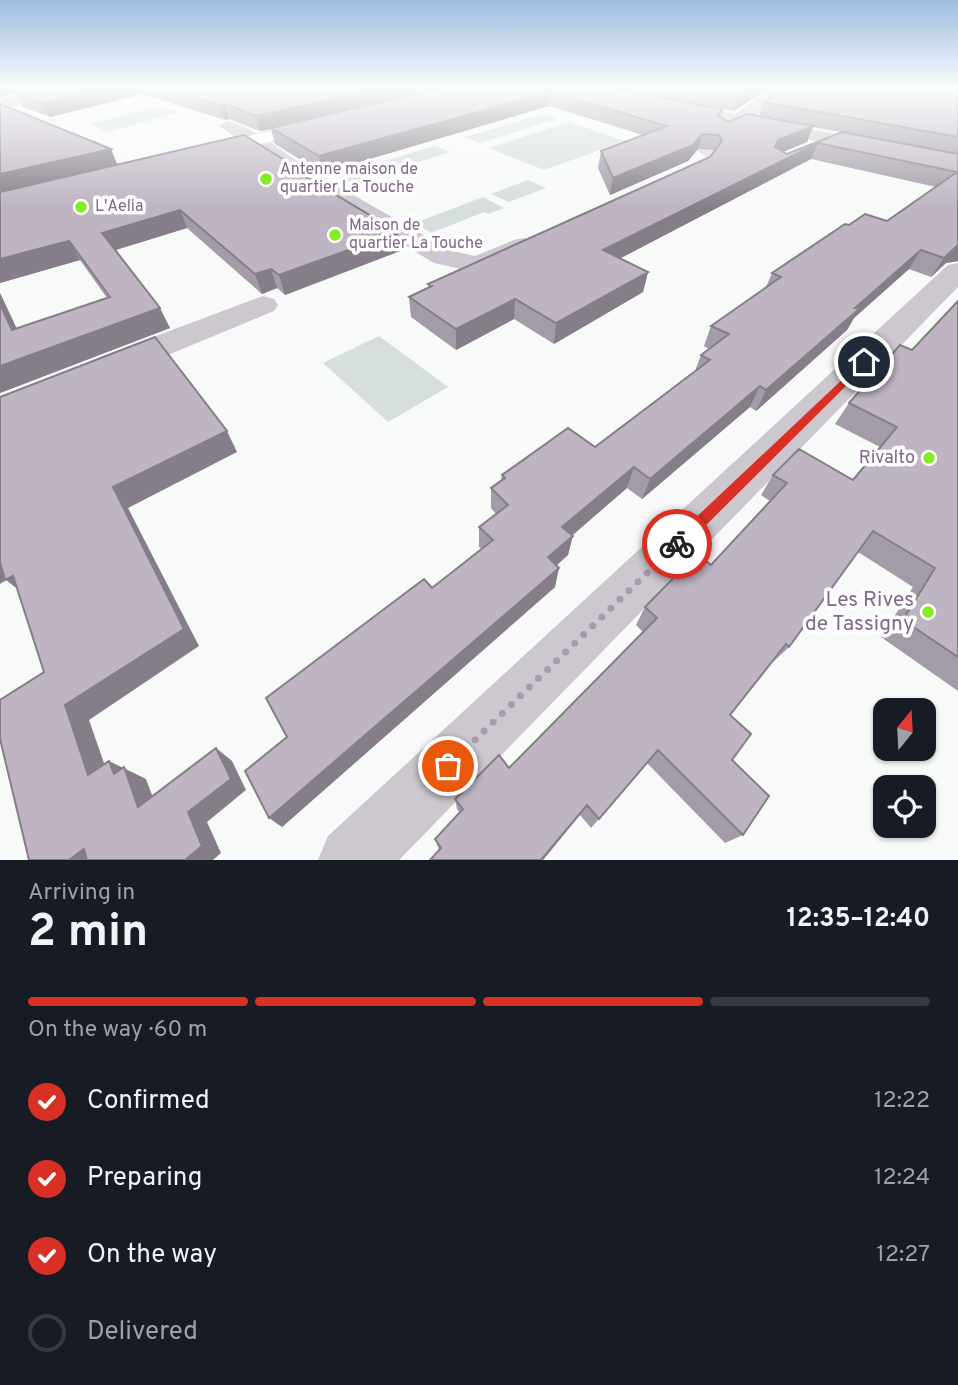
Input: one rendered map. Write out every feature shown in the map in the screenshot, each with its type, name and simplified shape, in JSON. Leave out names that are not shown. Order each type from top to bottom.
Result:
[{"type":"main road","points":[[180,159],[303,128]]},
{"type":"street","points":[[234,128],[426,249],[456,262],[475,264],[492,260],[540,238]]},
{"type":"street","points":[[716,142],[727,128]]},
{"type":"street","points":[[787,128],[958,164]]},
{"type":"street","points":[[801,128],[958,157]]},
{"type":"street","points":[[802,154],[831,139]]},
{"type":"street","points":[[352,860],[958,271]]},
{"type":"street","points":[[88,375],[263,305]]},
{"type":"shaded area","points":[[99,128],[122,128],[108,132]]},
{"type":"shaded area","points":[[495,128],[528,128],[480,143],[465,137]]},
{"type":"shaded area","points":[[550,128],[587,128],[625,141],[544,170],[489,148]]},
{"type":"shaded area","points":[[435,146],[450,152],[350,184],[335,175]]},
{"type":"shaded area","points":[[528,180],[546,188],[509,202],[491,194]]},
{"type":"shaded area","points":[[483,197],[504,208],[488,214],[484,212],[431,233],[415,223]]},
{"type":"shaded area","points":[[379,336],[448,387],[388,422],[323,363]]},
{"type":"building","points":[[0,128],[60,128],[111,149],[0,174]]},
{"type":"building","points":[[271,128],[420,128],[319,156]]},
{"type":"building","points":[[661,128],[808,128],[778,140],[775,147],[787,154],[842,132],[958,154],[958,245],[944,258],[921,250],[855,308],[859,309],[766,390],[760,386],[650,479],[634,467],[562,527],[573,536],[548,557],[559,568],[269,818],[245,771],[287,737],[266,698],[424,579],[432,588],[493,540],[479,527],[508,505],[491,488],[505,478],[502,475],[568,428],[595,447],[710,360],[701,355],[729,334],[711,326],[781,277],[772,273],[845,224],[849,225],[865,214],[887,221],[957,172],[818,143],[603,250],[648,272],[556,323],[515,299],[456,329],[409,297],[432,286],[428,284],[710,157],[722,141],[719,135],[702,134],[693,145],[613,178],[601,151]]},
{"type":"building","points":[[909,128],[958,128],[958,137]]},
{"type":"building","points":[[244,135],[291,164],[286,165],[398,232],[279,275],[271,269],[255,274],[180,210],[102,233],[160,308],[0,366],[0,304],[12,330],[110,297],[69,241],[0,259],[0,192]]},
{"type":"building","points":[[958,301],[958,657],[903,620],[935,568],[873,531],[789,647],[786,644],[730,715],[751,734],[732,760],[769,796],[743,835],[658,750],[599,819],[587,805],[541,860],[430,860],[441,848],[435,839],[463,809],[455,799],[499,755],[509,768],[657,618],[645,607],[697,554],[711,565],[787,483],[773,475],[799,449],[853,480],[897,427],[849,403],[900,345],[912,350]]},
{"type":"building","points":[[155,337],[227,431],[113,487],[184,629],[65,705],[88,775],[109,761],[114,774],[124,767],[138,807],[216,748],[231,779],[188,812],[202,846],[185,860],[87,860],[84,849],[69,860],[29,860],[0,739],[0,700],[44,672],[13,576],[5,580],[0,562],[0,397]]},
{"type":"tunnel","points":[[708,152],[716,142]]},
{"type":"tunnel","points":[[705,156],[709,150]]},
{"type":"way so far","points":[[448,766],[677,544]]},
{"type":"place","name":"Antenne maison de quartier La Touche","points":[[266,179]]},
{"type":"place","name":"L'Aelia","points":[[81,207]]},
{"type":"place","name":"Maison de quartier La Touche","points":[[335,235]]},
{"type":"place","name":"Rivalto","points":[[929,458]]},
{"type":"place","name":"Les Rives de Tassigny","points":[[928,612]]},
{"type":"route","points":[[677,544],[864,362]]}]
